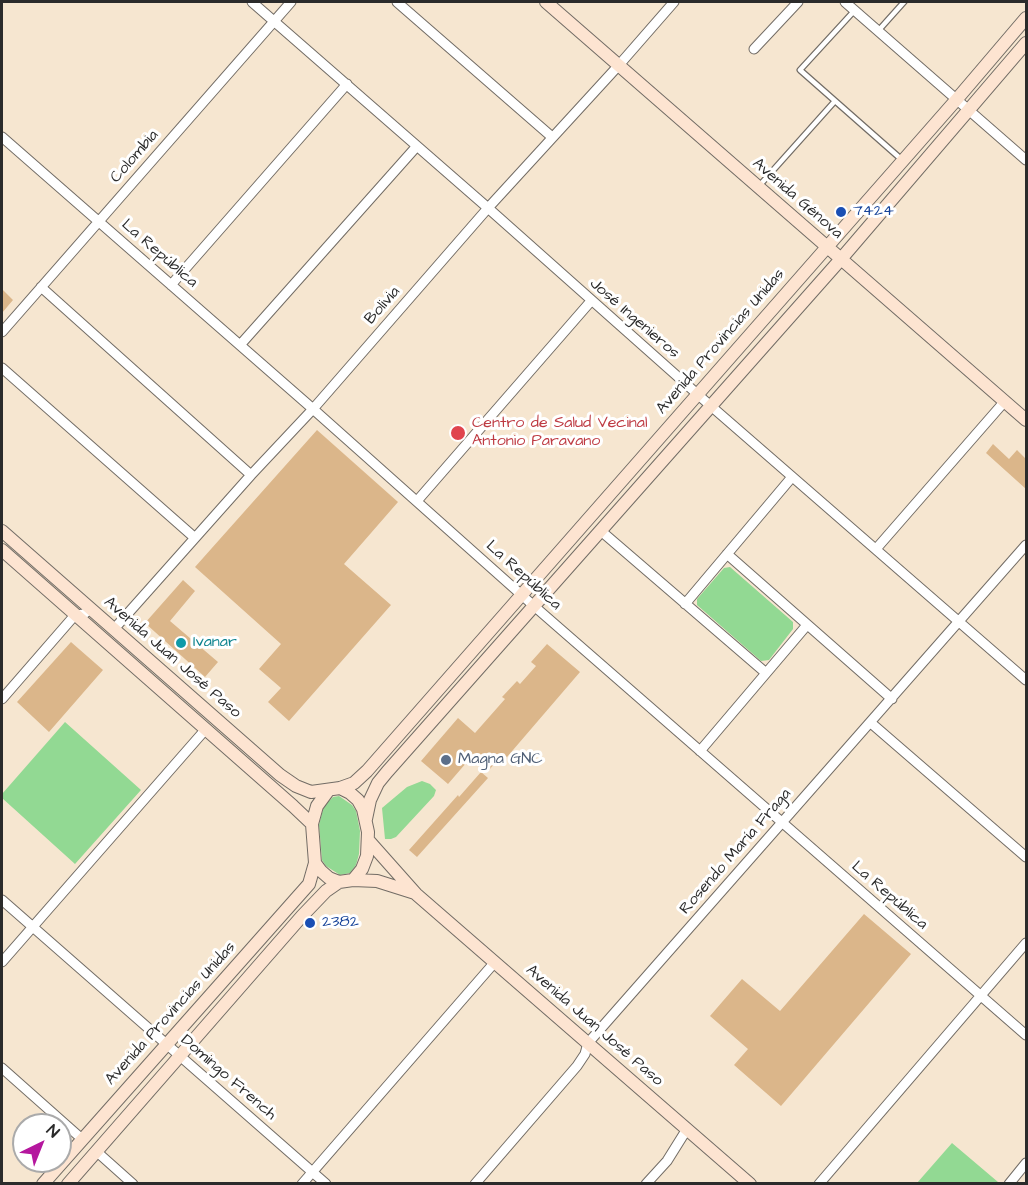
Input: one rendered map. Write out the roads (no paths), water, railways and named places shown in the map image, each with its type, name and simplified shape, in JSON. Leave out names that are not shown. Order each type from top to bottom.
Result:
[{"type":"main road","name":"Avenida Génova","points":[[546,2],[1026,420]]},
{"type":"main road","name":"Avenida Provincias Unidas","points":[[334,789],[354,783],[367,771],[1026,18]]},
{"type":"main road","name":"Avenida Provincias Unidas","points":[[366,819],[370,800],[378,783],[841,259],[1026,43]]},
{"type":"main road","name":"Avenida Juan José Paso","points":[[2,531],[280,775],[296,786],[311,792],[334,789]]},
{"type":"main road","name":"Avenida Juan José Paso","points":[[2,550],[312,824]]},
{"type":"main road","points":[[334,789],[350,793],[363,809],[366,819],[367,856],[362,869],[353,880],[339,882],[329,878],[315,863],[312,824],[322,798],[334,789]]},
{"type":"main road","name":"Avenida Juan José Paso","points":[[368,840],[416,894],[750,1184]]},
{"type":"main road","name":"Avenida Provincias Unidas","points":[[43,1184],[309,884],[315,863]]},
{"type":"main road","name":"Avenida Juan José Paso","points":[[353,880],[376,881],[416,894]]},
{"type":"main road","name":"Avenida Provincias Unidas","points":[[68,1184],[302,916],[326,891],[339,882]]},
{"type":"street","name":"José Ingenieros","points":[[252,2],[710,406],[1026,680]]},
{"type":"street","name":"Colombia","points":[[2,332],[291,2]]},
{"type":"street","points":[[397,2],[552,137]]},
{"type":"street","name":"Bolivia","points":[[114,629],[313,409],[488,208],[674,2]]},
{"type":"street","points":[[754,49],[798,2]]},
{"type":"street","points":[[844,2],[1026,160]]},
{"type":"street","points":[[171,285],[346,84]]},
{"type":"street","name":"La República","points":[[2,137],[313,409],[521,595],[1026,1035]]},
{"type":"street","points":[[240,345],[417,146]]},
{"type":"street","points":[[41,287],[251,476]]},
{"type":"street","points":[[417,501],[591,301]]},
{"type":"street","points":[[2,368],[195,538]]},
{"type":"street","points":[[876,549],[1005,401]]},
{"type":"street","points":[[685,604],[792,477]]},
{"type":"street","points":[[601,531],[766,673]]},
{"type":"street","name":"Rosendo María Fraga","points":[[475,1184],[577,1066],[585,1054],[588,1043],[1026,545]]},
{"type":"street","points":[[727,554],[892,699]]},
{"type":"street","points":[[2,699],[75,615],[84,614],[90,609]]},
{"type":"street","points":[[700,751],[807,625]]},
{"type":"street","points":[[871,723],[1026,856]]},
{"type":"street","points":[[2,962],[205,730]]},
{"type":"street","name":"Domingo French","points":[[2,900],[326,1184]]},
{"type":"street","points":[[819,1184],[1026,944]]},
{"type":"street","points":[[302,1184],[495,962]]},
{"type":"street","points":[[2,1068],[82,1139]]},
{"type":"street","points":[[646,1184],[667,1161],[687,1129]]},
{"type":"street","points":[[96,1151],[133,1184]]},
{"type":"street","points":[[1009,1184],[1026,1163]]},
{"type":"lane","points":[[878,31],[904,2]]},
{"type":"lane","points":[[855,10],[800,70],[903,160]]},
{"type":"lane","points":[[758,187],[835,101]]},
{"type":"place","name":"7424","points":[[841,212]]},
{"type":"place","name":"Centro de Salud Vecinal Antonio Paravano","points":[[458,433]]},
{"type":"place","name":"Ivanar","points":[[181,643]]},
{"type":"place","name":"Magna GNC","points":[[446,760]]},
{"type":"place","name":"2382","points":[[310,923]]}]
